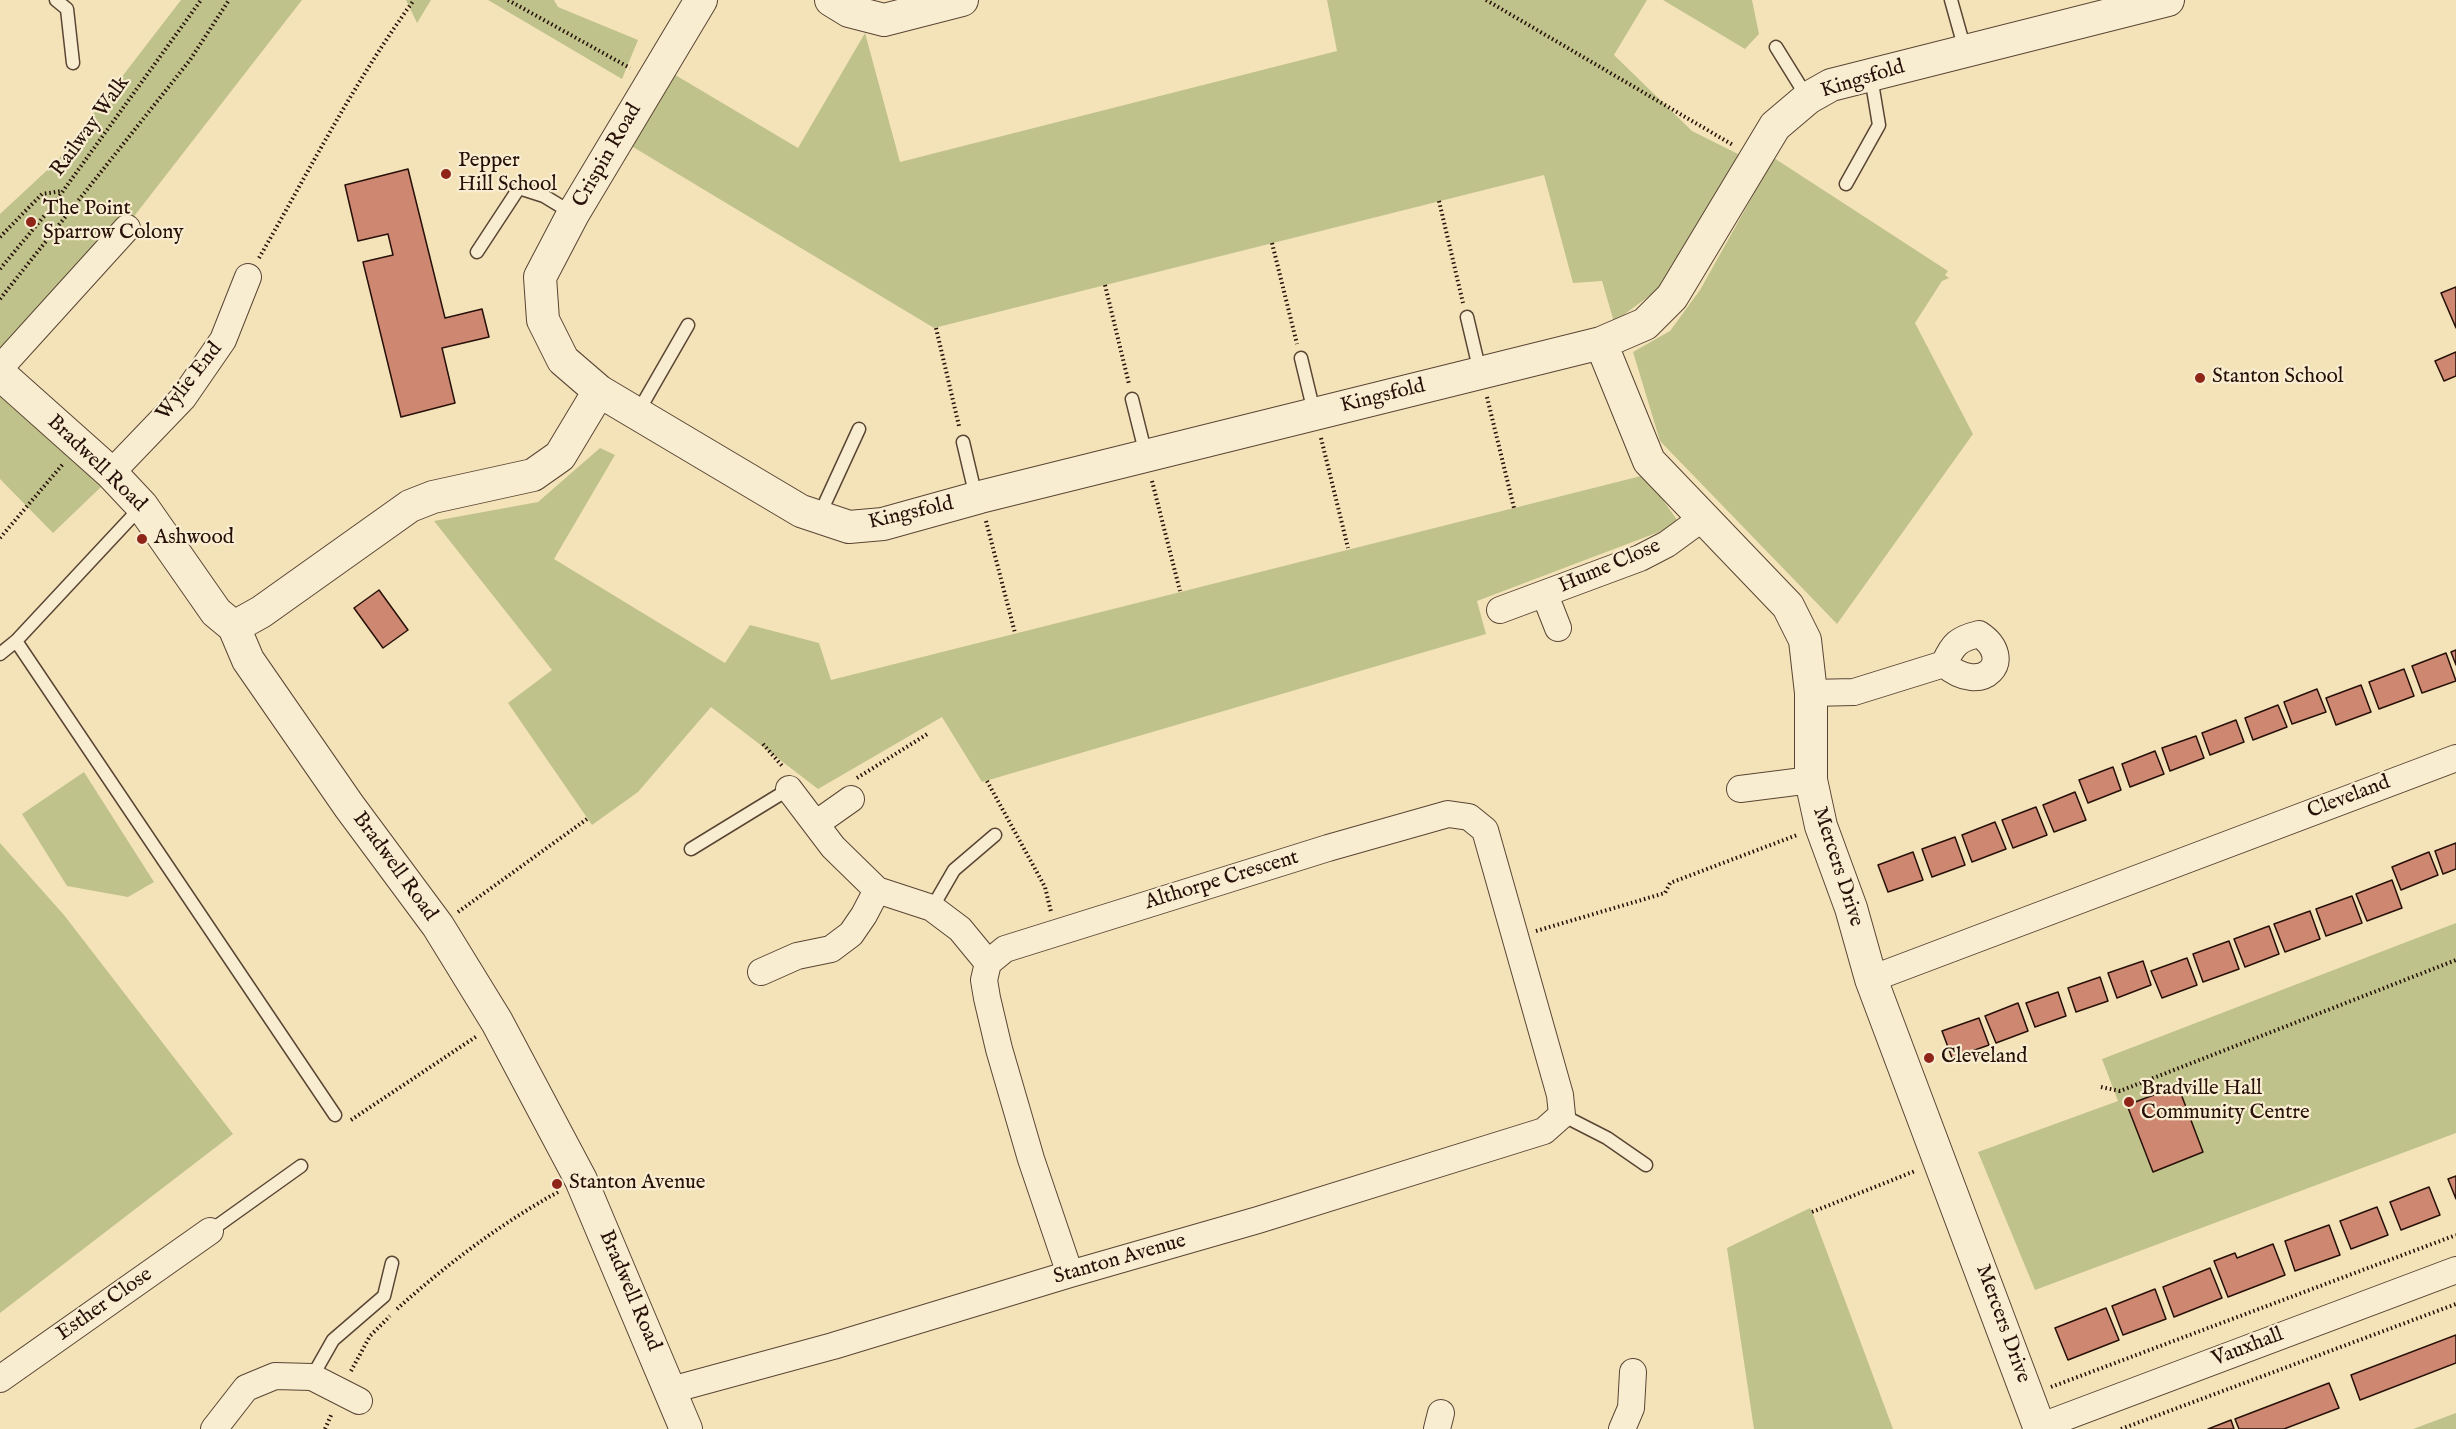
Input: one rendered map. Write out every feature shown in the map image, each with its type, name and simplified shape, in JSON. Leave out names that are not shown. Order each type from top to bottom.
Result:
[{"type":"street","name":"Crispin Road","points":[[543,320],[540,277],[573,214],[700,0]]},
{"type":"street","points":[[831,0],[849,11],[884,20],[962,0]]},
{"type":"street","name":"Kingsfold","points":[[543,320],[563,360],[599,391],[801,511],[849,527],[883,524],[978,498],[1601,343],[1645,324],[1672,297],[1775,126],[1808,98],[1832,85],[1965,51],[2125,5],[2168,0]]},
{"type":"street","points":[[0,368],[127,228]]},
{"type":"street","name":"Wylie End","points":[[111,473],[183,398],[223,340],[248,277]]},
{"type":"street","name":"Mercers Drive","points":[[1601,343],[1649,461],[1788,606],[1805,640],[1811,693],[1811,780],[1821,826],[1851,908],[1872,979],[2040,1428]]},
{"type":"street","name":"Bradwell Road","points":[[0,374],[111,473],[142,506],[216,612],[234,627],[248,660],[349,806],[438,926],[497,1022],[581,1180],[686,1429]]},
{"type":"street","points":[[234,627],[261,612],[410,506],[433,497],[533,475],[560,456],[599,391]]},
{"type":"street","name":"Hume Close","points":[[1500,610],[1640,558],[1667,544],[1704,517]]},
{"type":"street","name":"Hume Close","points":[[1545,594],[1558,628]]},
{"type":"street","points":[[1811,693],[1854,692],[1944,664]]},
{"type":"street","name":"Cleveland","points":[[1872,979],[2456,758]]},
{"type":"street","points":[[1740,789],[1811,780]]},
{"type":"street","points":[[789,789],[833,847],[877,890],[932,908],[960,929],[988,963],[984,980],[999,1049],[1031,1159],[1070,1274]]},
{"type":"street","points":[[817,823],[851,799]]},
{"type":"street","name":"Althorpe Crescent","points":[[988,963],[1005,949],[1328,848],[1448,814],[1468,817],[1485,830],[1560,1095],[1562,1115]]},
{"type":"street","points":[[761,972],[797,956],[831,950],[851,934],[877,890]]},
{"type":"street","name":"Stanton Avenue","points":[[671,1390],[833,1346],[1070,1274],[1270,1217],[1544,1131],[1562,1115]]},
{"type":"street","name":"Esther Close","points":[[0,1379],[210,1231]]},
{"type":"street","name":"Vauxhall","points":[[2040,1428],[2456,1270]]},
{"type":"street","points":[[1622,1429],[1631,1408],[1633,1372]]},
{"type":"street","points":[[214,1429],[246,1388],[275,1376],[312,1377],[350,1396]]},
{"type":"lane","points":[[56,0],[67,9],[73,63]]},
{"type":"lane","points":[[1951,0],[1965,51]]},
{"type":"lane","points":[[1776,47],[1808,98]]},
{"type":"lane","points":[[1846,184],[1879,125],[1871,76]]},
{"type":"lane","points":[[477,252],[519,188],[544,196],[573,214]]},
{"type":"lane","points":[[1467,317],[1481,373]]},
{"type":"lane","points":[[637,413],[688,324]]},
{"type":"lane","points":[[1301,358],[1315,414]]},
{"type":"lane","points":[[1132,399],[1146,456]]},
{"type":"lane","points":[[819,517],[859,429]]},
{"type":"lane","points":[[963,442],[978,498]]},
{"type":"lane","points":[[0,654],[16,641],[142,506]]},
{"type":"lane","points":[[16,641],[335,1115]]},
{"type":"lane","points":[[691,849],[789,789]]},
{"type":"lane","points":[[932,908],[954,870],[995,835]]},
{"type":"lane","points":[[1562,1115],[1607,1138],[1646,1165]]},
{"type":"lane","points":[[210,1231],[302,1166]]},
{"type":"lane","points":[[312,1377],[333,1340],[384,1296],[392,1263]]},
{"type":"path","name":"Railway Walk","points":[[0,269],[63,190],[201,0]]},
{"type":"path","points":[[0,299],[190,60],[229,0]]},
{"type":"path","points":[[248,277],[290,205],[315,156],[390,33],[414,0]]},
{"type":"path","points":[[508,0],[652,80]]},
{"type":"path","points":[[1486,0],[1755,158]]},
{"type":"path","points":[[0,237],[42,194],[63,190]]},
{"type":"path","points":[[1439,201],[1467,317]]},
{"type":"path","points":[[1272,243],[1301,358]]},
{"type":"path","points":[[1105,285],[1132,399]]},
{"type":"path","points":[[936,328],[963,442]]},
{"type":"path","points":[[1481,373],[1514,508]]},
{"type":"path","points":[[1315,414],[1348,548]]},
{"type":"path","points":[[0,538],[78,444]]},
{"type":"path","points":[[1146,456],[1180,591]]},
{"type":"path","points":[[978,498],[1015,633]]},
{"type":"path","points":[[851,799],[857,777],[929,733]]},
{"type":"path","points":[[762,744],[789,773],[789,789]]},
{"type":"path","points":[[987,781],[1045,887],[1057,933]]},
{"type":"path","points":[[438,926],[587,819]]},
{"type":"path","points":[[1516,937],[1665,893],[1670,883],[1821,826]]},
{"type":"path","points":[[2101,1087],[2120,1091],[2456,960]]},
{"type":"path","points":[[335,1115],[350,1121],[497,1022]]},
{"type":"path","points":[[1812,1212],[1941,1161]]},
{"type":"path","points":[[325,1429],[350,1396],[370,1336],[396,1310],[438,1272],[539,1203],[581,1180]]},
{"type":"path","points":[[2028,1396],[2456,1235]]},
{"type":"path","points":[[2121,1429],[2456,1304]]},
{"type":"green space","points":[[181,0],[302,0],[104,255],[2,349],[0,347],[0,214],[57,161]]},
{"type":"green space","points":[[406,0],[431,0],[417,23]]},
{"type":"green space","points":[[488,0],[554,0],[558,7],[638,40],[622,79]]},
{"type":"green space","points":[[1327,0],[1647,0],[1614,55],[1692,131],[1742,156],[1664,285],[1614,322],[1602,281],[1573,283],[1544,175],[934,328],[628,144],[672,73],[798,148],[865,33],[900,162],[1337,51]]},
{"type":"green space","points":[[1663,0],[1752,0],[1759,34],[1745,49]]},
{"type":"green space","points":[[1774,158],[1948,271],[1945,275],[1949,278],[1942,281],[1915,323],[1973,434],[1837,624],[1660,441],[1633,352],[1670,331],[1700,290]]},
{"type":"green space","points":[[0,392],[101,487],[53,533],[0,479]]},
{"type":"green space","points":[[600,448],[615,455],[554,559],[725,663],[750,625],[819,643],[831,680],[1645,475],[1680,524],[1477,601],[1486,634],[982,782],[942,717],[818,789],[711,707],[638,792],[592,825],[508,703],[552,670],[434,521],[538,502]]},
{"type":"green space","points":[[84,772],[154,882],[128,897],[67,886],[22,814]]},
{"type":"green space","points":[[0,843],[64,915],[233,1134],[0,1313]]},
{"type":"green space","points":[[2456,923],[2456,1133],[2035,1290],[1978,1152],[2118,1101],[2102,1059]]},
{"type":"green space","points":[[1810,1208],[1893,1429],[1754,1429],[1727,1248]]},
{"type":"green space","points":[[2456,1413],[2456,1429],[2413,1429]]},
{"type":"building","points":[[408,169],[445,318],[482,309],[489,337],[442,348],[455,403],[401,417],[363,262],[393,255],[388,234],[358,241],[345,185]]},
{"type":"building","points":[[2456,287],[2456,328],[2441,293]]},
{"type":"building","points":[[2456,352],[2456,376],[2444,381],[2435,361]]},
{"type":"building","points":[[379,590],[408,630],[383,648],[354,608]]},
{"type":"building","points":[[2456,650],[2456,665],[2451,652]]},
{"type":"building","points":[[2446,653],[2456,681],[2422,693],[2412,666]]},
{"type":"building","points":[[2404,669],[2414,696],[2379,709],[2369,682]]},
{"type":"building","points":[[2361,685],[2371,712],[2336,725],[2326,698]]},
{"type":"building","points":[[2317,689],[2326,712],[2292,724],[2284,702]]},
{"type":"building","points":[[2278,705],[2287,727],[2253,740],[2245,718]]},
{"type":"building","points":[[2236,720],[2244,742],[2210,755],[2202,733]]},
{"type":"building","points":[[2196,736],[2204,758],[2170,771],[2162,748]]},
{"type":"building","points":[[2155,751],[2164,774],[2130,787],[2122,764]]},
{"type":"building","points":[[2113,767],[2121,790],[2088,803],[2079,780]]},
{"type":"building","points":[[2075,792],[2086,820],[2054,832],[2043,805]]},
{"type":"building","points":[[2036,807],[2047,835],[2013,848],[2002,820]]},
{"type":"building","points":[[1995,822],[2006,849],[1972,862],[1962,835]]},
{"type":"building","points":[[1955,837],[1965,865],[1932,877],[1922,849]]},
{"type":"building","points":[[2456,843],[2456,869],[2443,874],[2435,851]]},
{"type":"building","points":[[1913,852],[1923,880],[1888,892],[1878,865]]},
{"type":"building","points":[[2429,852],[2438,875],[2401,890],[2392,867]]},
{"type":"building","points":[[2392,880],[2402,908],[2367,921],[2356,894]]},
{"type":"building","points":[[2352,896],[2362,923],[2326,936],[2316,909]]},
{"type":"building","points":[[2310,911],[2320,939],[2285,952],[2274,924]]},
{"type":"building","points":[[2269,926],[2279,954],[2245,967],[2234,939]]},
{"type":"building","points":[[2229,941],[2239,969],[2203,982],[2193,954]]},
{"type":"building","points":[[2187,958],[2197,985],[2162,998],[2151,971]]},
{"type":"building","points":[[2143,961],[2151,985],[2117,998],[2108,973]]},
{"type":"building","points":[[2100,977],[2108,1001],[2076,1012],[2068,988]]},
{"type":"building","points":[[2058,992],[2066,1016],[2035,1027],[2026,1003]]},
{"type":"building","points":[[2018,1003],[2028,1031],[1996,1043],[1985,1016]]},
{"type":"building","points":[[1979,1018],[1989,1045],[1952,1058],[1942,1031]]},
{"type":"building","points":[[2178,1086],[2203,1152],[2153,1172],[2127,1105]]},
{"type":"building","points":[[2456,1176],[2456,1199],[2448,1179]]},
{"type":"building","points":[[2429,1187],[2440,1215],[2401,1230],[2390,1202]]},
{"type":"building","points":[[2377,1207],[2388,1235],[2351,1249],[2340,1221]]},
{"type":"building","points":[[2329,1225],[2340,1255],[2295,1271],[2285,1241]]},
{"type":"building","points":[[2273,1244],[2285,1275],[2228,1297],[2214,1261],[2235,1253],[2237,1258]]},
{"type":"building","points":[[2210,1268],[2222,1298],[2174,1317],[2163,1287]]},
{"type":"building","points":[[2155,1289],[2166,1319],[2123,1335],[2112,1306]]},
{"type":"building","points":[[2106,1308],[2119,1340],[2068,1360],[2055,1328]]},
{"type":"building","points":[[2456,1335],[2456,1363],[2360,1400],[2351,1375]]},
{"type":"building","points":[[2329,1383],[2339,1408],[2284,1429],[2239,1429],[2235,1419]]},
{"type":"building","points":[[2231,1420],[2234,1429],[2208,1429]]},
{"type":"place","name":"Pepper Hill School","points":[[446,174]]},
{"type":"place","name":"The Point Sparrow Colony","points":[[31,222]]},
{"type":"place","name":"Stanton School","points":[[2200,378]]},
{"type":"place","name":"Ashwood","points":[[142,539]]},
{"type":"place","name":"Cleveland","points":[[1929,1058]]},
{"type":"place","name":"Bradville Hall Community Centre","points":[[2129,1102]]},
{"type":"place","name":"Stanton Avenue","points":[[557,1184]]}]
